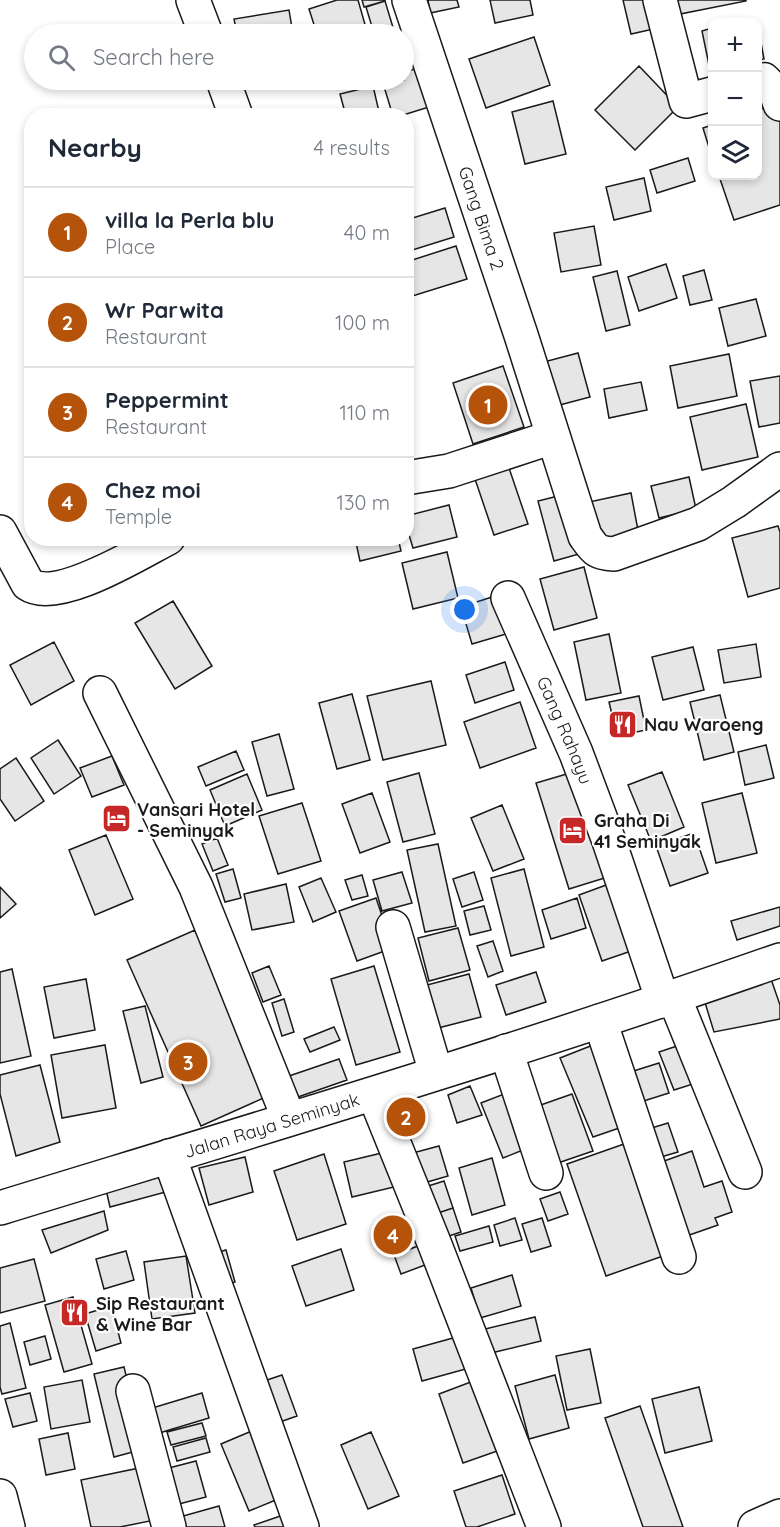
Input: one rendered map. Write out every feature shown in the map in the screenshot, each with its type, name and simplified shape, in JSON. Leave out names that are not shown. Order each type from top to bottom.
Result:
[{"type":"street","points":[[193,0],[202,24]]},
{"type":"street","name":"Gang Bima 2","points":[[409,0],[521,335],[585,536],[594,549],[600,553],[614,554],[698,524],[780,469]]},
{"type":"street","points":[[660,0],[686,101],[708,95]]},
{"type":"street","points":[[762,81],[776,92],[780,104]]},
{"type":"street","points":[[227,90],[233,108]]},
{"type":"street","points":[[414,477],[449,471],[553,437]]},
{"type":"street","points":[[0,532],[28,584],[42,590],[56,589],[89,579],[153,546]]},
{"type":"street","name":"Gang Rahayu","points":[[508,598],[576,753],[669,999],[745,1172]]},
{"type":"street","points":[[100,693],[196,887],[289,1119]]},
{"type":"street","points":[[393,927],[436,1073]]},
{"type":"street","name":"Jalan Raya Seminyak","points":[[0,1208],[374,1094],[669,999],[780,960]]},
{"type":"street","points":[[600,1021],[679,1257]]},
{"type":"street","points":[[506,1051],[546,1173]]},
{"type":"street","points":[[374,1094],[544,1527]]},
{"type":"street","points":[[169,1156],[302,1527]]},
{"type":"street","points":[[134,1391],[169,1527]]},
{"type":"street","points":[[0,1496],[8,1527]]},
{"type":"street","points":[[755,1527],[780,1516]]},
{"type":"building","points":[[337,0],[358,0],[365,24],[314,24],[309,9]]},
{"type":"building","points":[[362,0],[385,0],[385,1],[364,7]]},
{"type":"building","points":[[428,0],[457,0],[459,7],[430,13]]},
{"type":"building","points":[[490,0],[530,0],[533,15],[495,23]]},
{"type":"building","points":[[623,0],[652,0],[658,28],[631,34]]},
{"type":"building","points":[[677,0],[746,0],[746,1],[680,14]]},
{"type":"building","points":[[385,1],[392,24],[371,24],[366,7]]},
{"type":"building","points":[[289,10],[291,24],[235,24],[234,19]]},
{"type":"building","points":[[708,29],[708,60],[702,31]]},
{"type":"building","points":[[534,37],[550,85],[486,108],[469,59]]},
{"type":"building","points":[[639,66],[678,107],[635,150],[595,110]]},
{"type":"building","points":[[418,68],[429,107],[414,112],[414,108],[391,108],[385,90],[414,90],[414,69]]},
{"type":"building","points":[[356,90],[374,90],[378,108],[344,108],[340,94]]},
{"type":"building","points":[[553,101],[566,154],[525,164],[512,112]]},
{"type":"building","points":[[776,104],[780,114],[780,205],[734,220],[720,180],[762,180],[762,109]]},
{"type":"building","points":[[708,126],[708,144],[703,128]]},
{"type":"building","points":[[688,158],[695,181],[657,193],[650,170]]},
{"type":"building","points":[[644,178],[651,211],[614,220],[606,187]]},
{"type":"building","points":[[445,208],[454,237],[414,250],[414,218]]},
{"type":"building","points":[[594,226],[601,265],[561,272],[554,233]]},
{"type":"building","points":[[456,246],[467,279],[414,296],[414,259]]},
{"type":"building","points":[[666,264],[677,298],[639,311],[628,277]]},
{"type":"building","points":[[704,270],[712,300],[690,305],[683,276]]},
{"type":"building","points":[[617,271],[630,325],[606,331],[593,277]]},
{"type":"building","points":[[756,299],[766,336],[728,346],[719,308]]},
{"type":"building","points":[[578,353],[590,397],[552,407],[540,363]]},
{"type":"building","points":[[729,354],[737,396],[678,408],[670,366]]},
{"type":"building","points":[[503,366],[524,427],[473,444],[453,383]]},
{"type":"building","points":[[780,376],[780,423],[759,427],[750,381]]},
{"type":"building","points":[[641,382],[647,410],[609,418],[604,389]]},
{"type":"building","points":[[746,404],[758,457],[702,470],[690,417]]},
{"type":"building","points":[[509,468],[528,524],[494,535],[475,479]]},
{"type":"building","points":[[689,477],[696,509],[659,518],[651,486]]},
{"type":"building","points":[[570,493],[586,552],[554,561],[538,501]]},
{"type":"building","points":[[631,493],[640,541],[599,549],[589,502]]},
{"type":"building","points":[[449,505],[457,537],[413,548],[414,514]]},
{"type":"building","points":[[778,526],[780,532],[780,588],[748,597],[732,538]]},
{"type":"building","points":[[357,546],[400,546],[401,551],[360,561]]},
{"type":"building","points":[[447,552],[458,598],[413,609],[402,563]]},
{"type":"building","points":[[584,567],[597,618],[554,630],[540,579]]},
{"type":"building","points":[[495,596],[506,634],[472,644],[461,607]]},
{"type":"building","points":[[173,601],[212,666],[175,689],[135,623]]},
{"type":"building","points":[[609,634],[621,693],[586,700],[574,642]]},
{"type":"building","points":[[54,642],[74,681],[31,705],[10,665]]},
{"type":"building","points":[[756,644],[761,677],[724,683],[718,650]]},
{"type":"building","points":[[693,647],[704,690],[663,700],[652,657]]},
{"type":"building","points":[[505,662],[514,690],[475,703],[466,675]]},
{"type":"building","points":[[431,681],[446,745],[383,760],[367,696]]},
{"type":"building","points":[[352,694],[370,760],[337,769],[319,703]]},
{"type":"building","points":[[720,695],[734,752],[704,760],[690,702]]},
{"type":"building","points":[[639,696],[646,730],[617,736],[609,702]]},
{"type":"building","points":[[520,702],[536,748],[480,768],[464,722]]},
{"type":"building","points":[[279,734],[294,789],[267,796],[252,742]]},
{"type":"building","points":[[58,740],[81,776],[54,794],[31,758]]},
{"type":"building","points":[[766,745],[774,778],[745,785],[738,752]]},
{"type":"building","points":[[236,751],[244,770],[206,786],[198,767]]},
{"type":"building","points":[[112,756],[124,785],[92,797],[80,768]]},
{"type":"building","points":[[16,758],[44,801],[15,821],[0,799],[0,769]]},
{"type":"building","name":"Graha Di 41 Seminyak","points":[[577,771],[611,876],[569,889],[536,783]]},
{"type":"building","points":[[662,772],[684,827],[651,841],[628,785]]},
{"type":"building","points":[[419,773],[435,834],[403,842],[387,782]]},
{"type":"building","points":[[247,774],[262,810],[225,826],[210,790]]},
{"type":"building","points":[[372,793],[390,842],[360,853],[342,804]]},
{"type":"building","points":[[742,793],[757,853],[716,863],[702,803]]},
{"type":"building","points":[[302,803],[321,861],[278,874],[259,816]]},
{"type":"building","points":[[502,805],[524,859],[493,871],[471,818]]},
{"type":"building","points":[[694,833],[708,873],[670,886],[656,846]]},
{"type":"building","points":[[106,835],[133,899],[95,915],[69,850]]},
{"type":"building","points":[[217,838],[228,865],[213,871],[202,844]]},
{"type":"building","points":[[438,844],[456,926],[425,932],[407,850]]},
{"type":"building","points":[[233,869],[241,898],[225,902],[216,874]]},
{"type":"building","points":[[524,869],[544,947],[511,956],[491,878]]},
{"type":"building","points":[[402,872],[412,903],[382,911],[373,880]]},
{"type":"building","points":[[474,872],[483,900],[462,907],[453,879]]},
{"type":"building","points":[[362,875],[368,896],[352,900],[345,880]]},
{"type":"building","points":[[321,878],[336,912],[313,922],[299,887]]},
{"type":"building","points":[[617,881],[640,948],[602,961],[579,895]]},
{"type":"building","points":[[286,884],[294,922],[252,930],[244,894]]},
{"type":"building","points":[[0,887],[16,904],[0,918]]},
{"type":"building","points":[[376,898],[393,948],[357,961],[339,911]]},
{"type":"building","points":[[577,898],[586,928],[551,939],[542,910]]},
{"type":"building","points":[[484,906],[491,930],[470,935],[464,911]]},
{"type":"building","points":[[780,907],[780,926],[737,940],[731,921]]},
{"type":"building","points":[[458,928],[470,970],[429,981],[418,938]]},
{"type":"building","points":[[195,930],[268,1096],[201,1126],[127,960]]},
{"type":"building","points":[[493,941],[503,971],[488,977],[477,946]]},
{"type":"building","points":[[269,966],[281,995],[263,1002],[252,973]]},
{"type":"building","points":[[374,966],[400,1052],[356,1065],[331,979]]},
{"type":"building","points":[[12,969],[31,1056],[0,1063],[0,972]]},
{"type":"building","points":[[536,972],[546,1002],[506,1015],[496,985]]},
{"type":"building","points":[[469,974],[481,1017],[438,1028],[427,985]]},
{"type":"building","points":[[770,976],[780,1005],[780,1019],[714,1032],[703,996]]},
{"type":"building","points":[[86,979],[95,1030],[54,1038],[44,987]]},
{"type":"building","points":[[284,999],[294,1032],[282,1036],[272,1003]]},
{"type":"building","points":[[145,1006],[163,1077],[141,1083],[123,1011]]},
{"type":"building","points":[[334,1027],[340,1040],[310,1052],[304,1039]]},
{"type":"building","points":[[598,1043],[628,1125],[593,1137],[560,1058]]},
{"type":"building","points":[[686,1043],[693,1084],[674,1090],[659,1052]]},
{"type":"building","points":[[105,1045],[116,1108],[62,1118],[51,1055]]},
{"type":"building","points":[[339,1059],[347,1080],[298,1097],[289,1076]]},
{"type":"building","points":[[659,1063],[669,1093],[634,1104],[624,1074]]},
{"type":"building","points":[[40,1065],[60,1142],[16,1156],[0,1094],[0,1075]]},
{"type":"building","points":[[470,1086],[482,1115],[457,1123],[448,1095]]},
{"type":"building","points":[[512,1091],[533,1146],[503,1158],[481,1103]]},
{"type":"building","points":[[572,1094],[593,1151],[555,1164],[535,1107]]},
{"type":"building","points":[[414,1103],[423,1123],[398,1131],[390,1110]]},
{"type":"building","points":[[668,1123],[678,1152],[654,1159],[645,1130]]},
{"type":"building","points":[[624,1144],[663,1256],[606,1276],[567,1164]]},
{"type":"building","points":[[439,1146],[448,1176],[417,1185],[409,1154]]},
{"type":"building","points":[[692,1151],[704,1187],[722,1181],[732,1212],[715,1218],[718,1225],[678,1239],[653,1165]]},
{"type":"building","points":[[386,1152],[394,1187],[352,1197],[344,1162]]},
{"type":"building","points":[[324,1154],[346,1224],[297,1240],[274,1171]]},
{"type":"building","points":[[245,1157],[253,1192],[209,1205],[199,1168]]},
{"type":"building","points":[[492,1158],[505,1205],[472,1215],[459,1168]]},
{"type":"building","points":[[166,1165],[173,1190],[110,1207],[104,1181]]},
{"type":"building","points":[[444,1181],[453,1208],[432,1215],[422,1188]]},
{"type":"building","points":[[560,1192],[568,1214],[548,1221],[540,1199]]},
{"type":"building","points":[[453,1208],[461,1232],[440,1239],[432,1215]]},
{"type":"building","points":[[104,1211],[108,1230],[51,1253],[42,1230]]},
{"type":"building","points":[[515,1218],[522,1240],[500,1246],[494,1225]]},
{"type":"building","points":[[542,1218],[551,1246],[531,1252],[522,1224]]},
{"type":"building","points":[[489,1226],[493,1242],[460,1251],[455,1236]]},
{"type":"building","points":[[426,1243],[433,1262],[401,1274],[394,1255]]},
{"type":"building","points":[[341,1249],[354,1290],[306,1306],[292,1266]]},
{"type":"building","points":[[226,1250],[235,1282],[218,1287],[208,1255]]},
{"type":"building","points":[[126,1251],[134,1280],[104,1289],[96,1259]]},
{"type":"building","points":[[186,1256],[195,1313],[152,1319],[144,1262]]},
{"type":"building","points":[[34,1259],[45,1301],[0,1313],[0,1268]]},
{"type":"building","points":[[512,1275],[521,1306],[480,1318],[471,1288]]},
{"type":"building","points":[[73,1297],[92,1364],[64,1372],[45,1305]]},
{"type":"building","points":[[111,1306],[121,1343],[96,1351],[85,1314]]},
{"type":"building","points":[[535,1317],[541,1341],[491,1353],[485,1329]]},
{"type":"building","points":[[10,1323],[26,1388],[2,1394],[0,1326]]},
{"type":"building","points":[[464,1335],[473,1367],[422,1381],[413,1349]]},
{"type":"building","points":[[45,1336],[51,1359],[30,1365],[24,1342]]},
{"type":"building","points":[[590,1349],[601,1403],[567,1410],[556,1356]]},
{"type":"building","points":[[124,1367],[144,1449],[114,1457],[94,1374]]},
{"type":"building","points":[[282,1375],[297,1416],[277,1423],[261,1382]]},
{"type":"building","points":[[555,1375],[569,1428],[529,1439],[515,1386]]},
{"type":"building","points":[[82,1380],[90,1422],[51,1429],[44,1387]]},
{"type":"building","points":[[476,1380],[500,1450],[463,1463],[439,1394]]},
{"type":"building","points":[[699,1387],[712,1441],[665,1453],[652,1399]]},
{"type":"building","points":[[30,1393],[37,1421],[13,1427],[5,1399]]},
{"type":"building","points":[[202,1393],[209,1418],[156,1434],[149,1409]]},
{"type":"building","points":[[640,1406],[683,1527],[643,1527],[605,1418]]},
{"type":"building","points":[[202,1423],[206,1436],[171,1445],[167,1432]]},
{"type":"building","points":[[254,1430],[283,1497],[249,1511],[221,1444]]},
{"type":"building","points":[[371,1432],[399,1496],[368,1509],[341,1445]]},
{"type":"building","points":[[68,1433],[75,1469],[46,1475],[39,1439]]},
{"type":"building","points":[[206,1438],[210,1452],[177,1461],[173,1447]]},
{"type":"building","points":[[196,1461],[206,1497],[171,1506],[161,1470]]},
{"type":"building","points":[[144,1467],[155,1520],[120,1527],[91,1527],[81,1480]]},
{"type":"building","points":[[502,1475],[515,1514],[477,1527],[466,1527],[454,1491]]},
{"type":"building","points":[[219,1506],[225,1527],[178,1527],[176,1518]]},
{"type":"building","points":[[292,1512],[297,1527],[255,1527],[254,1525]]},
{"type":"place","name":"villa la Perla blu","points":[[488,405]]},
{"type":"place","name":"Nau Waroeng","points":[[623,724]]},
{"type":"place","name":"Vansari Hotel - Seminyak","points":[[116,819]]},
{"type":"place","name":"Graha Di 41 Seminyak","points":[[573,830]]},
{"type":"place","name":"Peppermint","points":[[188,1062]]},
{"type":"place","name":"Wr Parwita","points":[[406,1117]]},
{"type":"place","name":"Chez moi","points":[[393,1235]]},
{"type":"place","name":"Sip Restaurant & Wine Bar","points":[[75,1313]]}]
